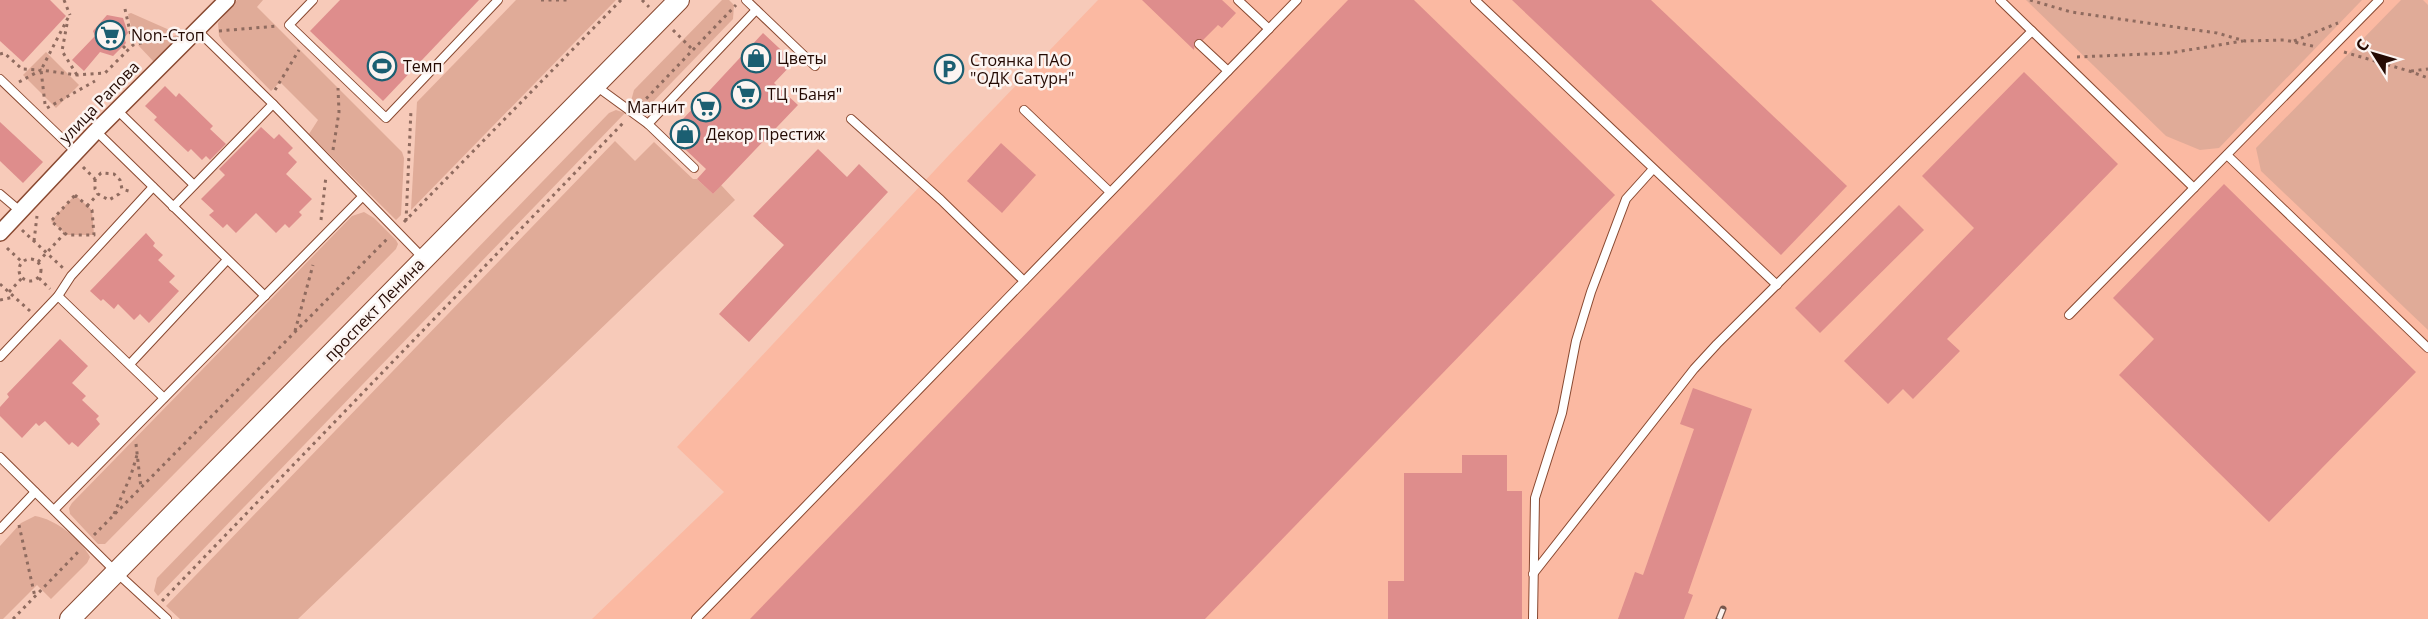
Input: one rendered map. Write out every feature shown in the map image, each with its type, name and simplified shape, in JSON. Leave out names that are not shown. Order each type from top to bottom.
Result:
[{"type":"main road","name":"проспект Ленина","points":[[69,619],[677,0]]},
{"type":"street","name":"улица Рапова","points":[[0,237],[77,157],[96,131],[227,0]]},
{"type":"lane","points":[[313,0],[289,25],[386,118],[498,0]]},
{"type":"lane","points":[[746,0],[815,66]]},
{"type":"lane","points":[[1238,0],[1269,30]]},
{"type":"lane","points":[[696,619],[1297,0]]},
{"type":"lane","points":[[1476,0],[1777,285]]},
{"type":"lane","points":[[2000,0],[2194,188]]},
{"type":"lane","points":[[2069,315],[2379,0]]},
{"type":"lane","points":[[648,124],[756,10]]},
{"type":"lane","points":[[198,31],[271,102],[424,259]]},
{"type":"lane","points":[[1533,574],[1694,369],[2031,31]]},
{"type":"lane","points":[[1199,44],[1228,71]]},
{"type":"lane","points":[[0,79],[46,123],[77,157]]},
{"type":"lane","points":[[595,85],[648,124],[694,168]]},
{"type":"lane","points":[[173,207],[271,102]]},
{"type":"lane","points":[[117,110],[194,185]]},
{"type":"lane","points":[[1024,110],[1110,192]]},
{"type":"lane","points":[[851,119],[941,200],[1024,281]]},
{"type":"lane","points":[[96,131],[265,296]]},
{"type":"lane","points":[[2227,155],[2428,348]]},
{"type":"lane","points":[[1533,619],[1534,498],[1562,413],[1576,341],[1591,292],[1626,199],[1653,169]]},
{"type":"lane","points":[[0,357],[58,296],[71,276],[153,187]]},
{"type":"lane","points":[[0,194],[18,218]]},
{"type":"lane","points":[[54,510],[362,197]]},
{"type":"lane","points":[[130,364],[227,260]]},
{"type":"lane","points":[[58,296],[164,398]]},
{"type":"lane","points":[[0,457],[167,619]]},
{"type":"lane","points":[[0,530],[35,492]]},
{"type":"path","points":[[64,0],[70,15],[62,51],[77,75]]},
{"type":"path","points":[[541,0],[571,0]]},
{"type":"path","points":[[14,619],[621,0]]},
{"type":"path","points":[[155,608],[741,0]]},
{"type":"path","points":[[2030,0],[2071,12],[2217,33],[2245,41]]},
{"type":"path","points":[[125,9],[133,45]]},
{"type":"path","points":[[46,123],[41,70],[70,15]]},
{"type":"path","points":[[2293,41],[2321,32],[2340,22]]},
{"type":"path","points":[[198,31],[289,25]]},
{"type":"path","points":[[0,54],[4,53],[21,69],[77,75],[105,73],[133,45],[178,33]]},
{"type":"path","points":[[271,102],[304,40]]},
{"type":"path","points":[[2060,58],[2159,54],[2245,41],[2293,41],[2428,78]]},
{"type":"path","points":[[123,46],[128,50]]},
{"type":"path","points":[[2409,71],[2428,69]]},
{"type":"path","points":[[9,87],[41,70]]},
{"type":"path","points":[[330,162],[336,139],[339,112],[337,71]]},
{"type":"path","points":[[45,109],[94,81]]},
{"type":"path","points":[[405,220],[412,91]]},
{"type":"path","points":[[77,157],[95,179]]},
{"type":"path","points":[[111,172],[118,176],[122,189],[119,194],[109,200],[94,189],[95,179],[101,173],[111,172]]},
{"type":"path","points":[[122,189],[145,196]]},
{"type":"path","points":[[87,206],[98,194]]},
{"type":"path","points":[[75,195],[87,206],[92,210],[94,235],[67,235],[51,220],[75,195]]},
{"type":"path","points":[[34,241],[37,212]]},
{"type":"path","points":[[18,218],[34,241],[71,276]]},
{"type":"path","points":[[38,262],[65,233]]},
{"type":"path","points":[[0,237],[22,262]]},
{"type":"path","points":[[30,258],[38,262],[42,269],[39,278],[31,281],[22,278],[19,270],[22,262],[30,258]]},
{"type":"path","points":[[9,292],[22,278]]},
{"type":"path","points":[[0,284],[37,318]]},
{"type":"path","points":[[0,300],[14,297]]},
{"type":"path","points":[[135,428],[141,488]]},
{"type":"path","points":[[113,517],[116,505],[131,475],[137,454]]},
{"type":"path","points":[[16,513],[35,597]]},
{"type":"shaded area","points":[[237,0],[263,0],[257,7],[402,152],[404,158],[401,215],[396,220],[309,134],[318,120],[280,82],[271,91],[223,42],[219,36],[218,23]]},
{"type":"shaded area","points":[[516,0],[616,0],[411,210],[417,102]]},
{"type":"shaded area","points":[[722,0],[729,0],[734,5],[733,19],[647,108],[634,105],[631,101],[634,90]]},
{"type":"shaded area","points":[[1098,0],[2428,0],[2428,619],[592,619],[724,492],[677,447],[949,155]]},
{"type":"shaded area","points":[[2026,0],[2362,0],[2219,148],[2200,150],[2166,136]]},
{"type":"shaded area","points":[[2401,0],[2423,0],[2428,5],[2428,330],[2261,171],[2256,148]]},
{"type":"shaded area","points":[[131,13],[174,32],[138,41],[138,34],[132,30],[128,14]]},
{"type":"shaded area","points":[[177,35],[179,37],[154,62],[138,45]]},
{"type":"shaded area","points":[[46,52],[79,85],[56,108],[23,75]]},
{"type":"shaded area","points":[[616,110],[625,113],[158,596],[154,591],[157,578],[609,113]]},
{"type":"shaded area","points":[[615,141],[635,161],[654,142],[693,179],[697,179],[713,194],[721,185],[735,200],[298,619],[180,619],[166,606]]},
{"type":"shaded area","points":[[75,195],[92,210],[94,235],[67,235],[51,221]]},
{"type":"shaded area","points":[[364,212],[374,218],[396,240],[398,244],[396,249],[105,544],[98,544],[70,514],[69,508],[72,503],[352,216]]},
{"type":"shaded area","points":[[35,516],[51,521],[67,531],[90,557],[87,563],[51,599],[37,585],[3,619],[0,619],[0,546],[21,523]]},
{"type":"building","points":[[0,0],[50,0],[66,16],[23,62],[0,41]]},
{"type":"building","name":"Темп","points":[[340,0],[479,0],[383,101],[310,31]]},
{"type":"building","points":[[1142,0],[1222,0],[1236,13],[1222,28],[1218,25],[1203,40],[1195,40],[1194,50]]},
{"type":"building","points":[[1348,0],[1414,0],[1615,195],[1205,619],[750,619]]},
{"type":"building","points":[[1512,0],[1651,0],[1847,186],[1781,255]]},
{"type":"building","name":"Non-Стоп","points":[[107,15],[123,18],[128,33],[124,38],[126,43],[113,56],[100,52],[84,71],[72,60],[95,36],[93,31]]},
{"type":"building","name":"ТЦ \"Баня\"","points":[[763,33],[794,62],[774,83],[798,105],[713,194],[697,179],[706,169],[669,134]]},
{"type":"building","points":[[2024,72],[2118,164],[1947,339],[1960,351],[1913,399],[1903,389],[1888,404],[1844,361],[1974,228],[1922,176]]},
{"type":"building","points":[[165,86],[176,97],[179,93],[213,126],[210,129],[226,144],[210,160],[206,156],[202,160],[191,149],[188,152],[154,120],[157,117],[145,106]]},
{"type":"building","points":[[0,122],[43,162],[23,183],[0,161]]},
{"type":"building","points":[[261,127],[274,139],[279,134],[293,148],[288,153],[297,162],[286,174],[312,199],[299,212],[302,215],[289,228],[285,224],[276,233],[256,213],[236,233],[227,224],[223,228],[209,215],[214,211],[201,199],[225,175],[219,169]]},
{"type":"building","points":[[1001,143],[1036,175],[1002,213],[967,181]]},
{"type":"building","points":[[818,149],[847,177],[859,164],[888,192],[749,342],[719,314],[784,245],[753,216]]},
{"type":"building","points":[[2224,184],[2416,372],[2269,522],[2119,375],[2154,339],[2113,298]]},
{"type":"building","points":[[1899,205],[1924,230],[1820,333],[1795,308]]},
{"type":"building","points":[[146,233],[155,243],[153,246],[163,255],[158,260],[175,276],[169,282],[179,291],[149,323],[140,314],[134,320],[118,304],[114,309],[90,291]]},
{"type":"building","points":[[60,339],[88,366],[72,383],[86,396],[82,400],[99,416],[96,419],[100,424],[78,447],[72,442],[69,445],[45,421],[39,426],[36,423],[22,438],[0,416],[0,407],[9,397],[7,394]]},
{"type":"building","points":[[1693,388],[1752,409],[1688,593],[1693,595],[1684,619],[1618,619],[1635,572],[1643,575],[1694,429],[1680,424]]},
{"type":"building","points":[[1462,455],[1507,455],[1507,491],[1522,491],[1522,619],[1388,619],[1388,581],[1404,581],[1404,473],[1462,473]]},
{"type":"railway","points":[[1719,619],[1723,609]]},
{"type":"place","name":"Non-Стоп","points":[[110,35]]},
{"type":"place","name":"Цветы","points":[[756,58]]},
{"type":"place","name":"Темп","points":[[382,66]]},
{"type":"place","name":"Стоянка ПАО \"ОДК Сатурн\"","points":[[949,69]]},
{"type":"place","name":"ТЦ \"Баня\"","points":[[746,94]]},
{"type":"place","name":"Магнит","points":[[706,107]]},
{"type":"place","name":"Декор Престиж","points":[[685,134]]}]
